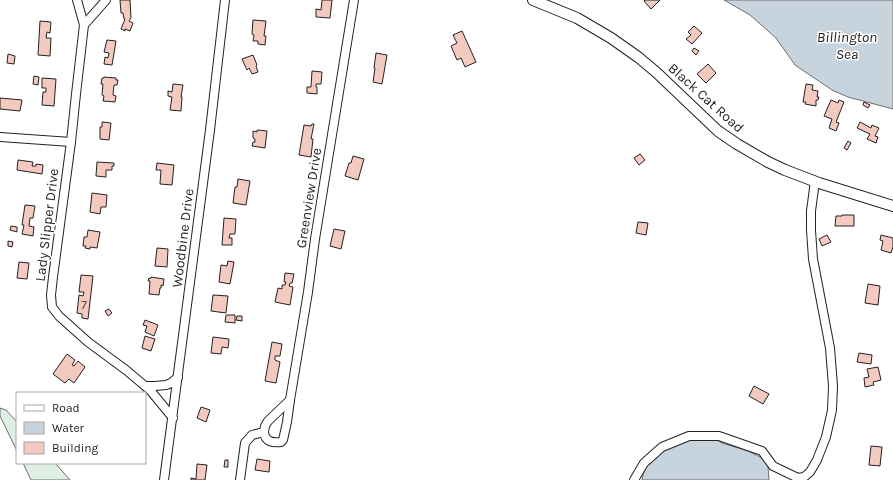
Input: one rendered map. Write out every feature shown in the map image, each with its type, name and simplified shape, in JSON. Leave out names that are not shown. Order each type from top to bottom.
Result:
[{"type":"street","points":[[77,0],[84,25]]},
{"type":"street","points":[[84,25],[106,0]]},
{"type":"street","name":"Woodbine Drive","points":[[164,480],[208,145],[225,0]]},
{"type":"street","name":"Greenview Drive","points":[[264,432],[264,436],[270,442],[281,442],[283,440],[354,0]]},
{"type":"street","name":"Black Cat Road","points":[[533,0],[577,18],[638,57],[656,72],[718,131],[768,162],[784,170],[814,181],[893,206]]},
{"type":"street","name":"Lady Slipper Drive","points":[[84,25],[71,142],[53,277],[52,307],[59,316],[88,342],[150,390],[172,418]]},
{"type":"street","points":[[0,137],[71,142]]},
{"type":"street","points":[[634,480],[644,463],[662,448],[690,436],[719,436],[762,451],[773,466],[798,478],[804,477],[810,472],[817,460],[826,437],[832,410],[833,386],[830,348],[813,259],[811,211],[814,181]]},
{"type":"street","points":[[145,386],[166,385],[178,377]]},
{"type":"street","points":[[240,480],[245,443],[252,435],[264,432],[268,420],[290,400]]},
{"type":"green space","points":[[0,408],[6,410],[16,421],[16,449],[0,416]]},
{"type":"green space","points":[[23,464],[56,464],[70,480],[31,480]]},
{"type":"water","name":"Billington Sea","points":[[724,0],[893,0],[893,109],[848,97],[832,90],[795,65],[776,38],[750,15]]},
{"type":"water","points":[[695,439],[715,439],[722,443],[748,451],[764,459],[768,466],[769,480],[642,480],[647,465],[656,454],[668,446]]},
{"type":"building","points":[[120,0],[130,0],[131,18],[129,21],[133,23],[130,31],[121,29],[125,19],[123,13],[121,13]]},
{"type":"building","points":[[322,0],[332,0],[330,18],[316,17],[316,9],[321,10]]},
{"type":"building","points":[[660,0],[651,9],[644,1]]},
{"type":"building","points":[[253,20],[266,21],[264,36],[266,36],[265,45],[258,44],[258,41],[253,41]]},
{"type":"building","points":[[40,21],[51,22],[50,33],[47,32],[46,38],[51,38],[50,56],[38,55]]},
{"type":"building","points":[[694,26],[702,33],[692,44],[686,39],[691,35],[688,32]]},
{"type":"building","points":[[462,31],[476,62],[465,67],[461,58],[457,60],[451,46],[457,43],[453,35]]},
{"type":"building","points":[[107,40],[116,41],[112,65],[104,64],[105,57],[108,58],[109,53],[104,52]]},
{"type":"building","points":[[694,48],[699,51],[696,55],[692,51]]},
{"type":"building","points":[[376,53],[387,55],[382,84],[373,82]]},
{"type":"building","points":[[8,54],[15,56],[14,64],[7,63]]},
{"type":"building","points":[[253,55],[258,72],[252,74],[249,68],[247,70],[242,59]]},
{"type":"building","points":[[708,64],[716,73],[706,83],[697,74]]},
{"type":"building","points":[[312,71],[322,72],[321,84],[316,84],[317,94],[307,93],[307,87],[311,87]]},
{"type":"building","points":[[34,76],[39,77],[38,85],[33,84]]},
{"type":"building","points":[[42,78],[56,79],[54,106],[42,105],[43,92],[46,92],[46,88],[42,88]]},
{"type":"building","points":[[102,78],[116,78],[116,80],[118,80],[117,85],[114,85],[113,95],[116,96],[115,102],[103,101],[103,84],[101,84]]},
{"type":"building","points":[[173,84],[183,85],[181,111],[170,110],[172,97],[168,96],[168,91],[172,92]]},
{"type":"building","points":[[806,84],[813,85],[812,90],[818,91],[817,97],[819,97],[818,100],[816,100],[816,106],[805,104],[806,102],[803,102]]},
{"type":"building","points":[[0,98],[22,100],[20,111],[0,109]]},
{"type":"building","points":[[831,100],[838,103],[839,100],[844,102],[836,122],[839,123],[836,131],[829,128],[832,119],[824,116]]},
{"type":"building","points":[[864,102],[870,105],[868,108],[863,105]]},
{"type":"building","points":[[102,122],[111,123],[109,140],[100,139],[100,127],[102,127]]},
{"type":"building","points":[[860,122],[871,128],[872,125],[879,128],[875,136],[878,137],[876,143],[867,139],[870,134],[857,128]]},
{"type":"building","points":[[314,124],[311,139],[313,139],[311,157],[299,155],[304,125],[311,126]]},
{"type":"building","points":[[257,130],[267,131],[265,148],[252,146],[253,142],[255,142],[255,139],[253,138],[253,131],[257,132]]},
{"type":"building","points":[[848,141],[851,143],[847,150],[844,148]]},
{"type":"building","points":[[640,154],[645,160],[639,165],[634,158]]},
{"type":"building","points":[[353,156],[364,159],[358,180],[345,176]]},
{"type":"building","points":[[18,160],[33,162],[32,166],[36,166],[36,164],[43,165],[42,174],[17,170]]},
{"type":"building","points":[[97,162],[114,163],[112,170],[106,170],[106,177],[96,176]]},
{"type":"building","points":[[157,163],[174,165],[172,185],[160,184],[161,170],[156,170]]},
{"type":"building","points":[[238,179],[250,181],[246,205],[233,203],[235,187],[237,187]]},
{"type":"building","points":[[92,193],[107,195],[106,207],[101,207],[100,214],[90,212]]},
{"type":"building","points":[[25,205],[35,206],[33,218],[30,218],[29,226],[34,227],[33,236],[22,234]]},
{"type":"building","points":[[854,215],[854,226],[835,226],[836,216]]},
{"type":"building","points":[[224,218],[236,219],[235,234],[230,234],[229,238],[232,238],[232,245],[222,245]]},
{"type":"building","points":[[638,222],[648,223],[646,235],[636,233]]},
{"type":"building","points":[[11,226],[17,227],[17,232],[10,230]]},
{"type":"building","points":[[334,229],[345,231],[341,249],[330,246]]},
{"type":"building","points":[[88,230],[100,232],[97,248],[90,247],[90,249],[83,246],[84,237],[87,237]]},
{"type":"building","points":[[827,235],[831,242],[822,246],[819,239]]},
{"type":"building","points":[[881,235],[893,238],[891,253],[881,250],[883,241],[880,240]]},
{"type":"building","points":[[8,241],[13,242],[12,247],[8,246]]},
{"type":"building","points":[[157,248],[168,249],[167,267],[155,266]]},
{"type":"building","points":[[228,261],[234,262],[230,284],[219,282],[221,265],[227,266]]},
{"type":"building","points":[[19,262],[29,263],[27,279],[17,278]]},
{"type":"building","points":[[285,273],[294,274],[292,283],[290,283],[289,286],[293,287],[290,305],[275,302],[278,288],[282,289],[282,285],[285,285]]},
{"type":"building","points":[[81,275],[93,276],[88,319],[82,318],[82,314],[77,313],[79,295],[83,296],[84,292],[79,292]]},
{"type":"building","points":[[151,277],[164,279],[159,295],[149,294],[150,281],[148,281]]},
{"type":"building","points":[[868,284],[880,286],[878,305],[865,303]]},
{"type":"building","points":[[213,295],[228,296],[226,313],[211,311]]},
{"type":"building","points":[[109,309],[112,313],[108,316],[105,311]]},
{"type":"building","points":[[226,315],[235,315],[235,323],[225,322]]},
{"type":"building","points":[[237,316],[242,316],[242,321],[236,320]]},
{"type":"building","points":[[145,320],[158,325],[154,336],[145,332],[147,326],[143,325]]},
{"type":"building","points":[[145,336],[155,339],[151,351],[142,348]]},
{"type":"building","points":[[213,337],[229,339],[228,348],[222,347],[221,354],[211,353]]},
{"type":"building","points":[[272,342],[282,344],[280,356],[275,356],[275,360],[280,362],[276,383],[265,381]]},
{"type":"building","points":[[859,353],[872,355],[871,364],[857,362]]},
{"type":"building","points":[[67,354],[75,360],[72,365],[74,366],[78,361],[85,367],[74,383],[69,379],[65,383],[53,374]]},
{"type":"building","points":[[878,367],[881,380],[873,382],[874,385],[865,387],[864,378],[869,377],[867,369]]},
{"type":"building","points":[[754,386],[769,394],[763,404],[749,396]]},
{"type":"building","points":[[201,407],[210,410],[206,422],[197,418]]},
{"type":"building","points":[[871,446],[882,447],[880,466],[869,465]]},
{"type":"building","points":[[257,459],[270,461],[269,472],[255,470]]},
{"type":"building","points":[[225,460],[228,460],[228,467],[224,467]]},
{"type":"building","points":[[197,464],[207,465],[205,480],[191,480],[191,478],[196,479]]}]
